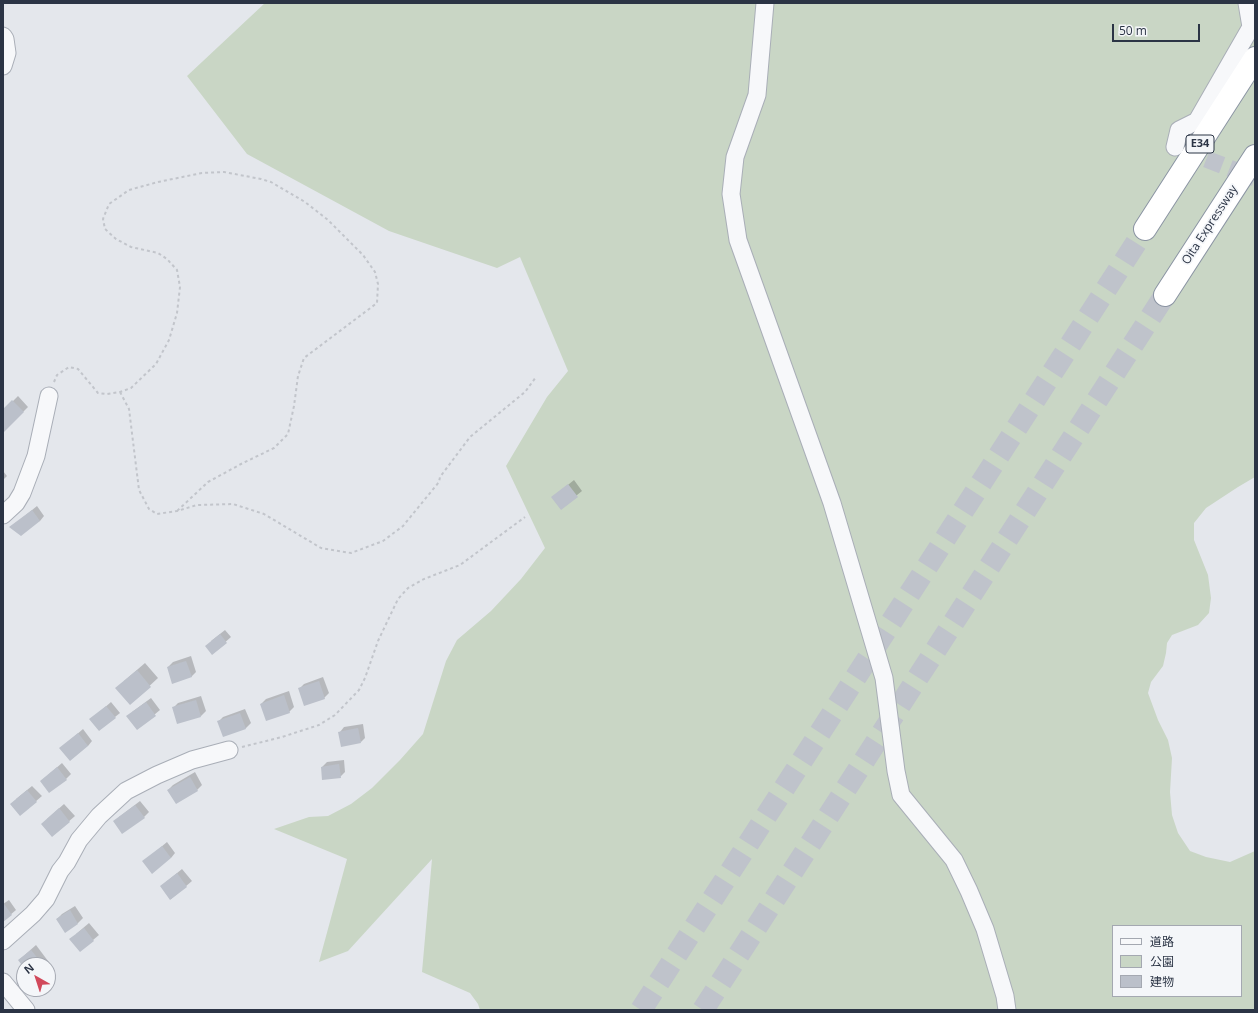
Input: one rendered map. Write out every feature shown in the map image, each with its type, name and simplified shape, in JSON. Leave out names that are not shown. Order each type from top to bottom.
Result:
[{"type":"highway","name":"E34","points":[[1145,229],[1255,58]]},
{"type":"highway","name":"Oita Expressway","points":[[1165,295],[1255,156]]},
{"type":"street","points":[[765,3],[757,95],[735,157],[731,194],[738,240],[832,503],[882,670],[896,771],[901,795],[954,860],[985,930],[1005,996],[1007,1010]]},
{"type":"street","points":[[1175,147],[1179,130],[1197,121],[1251,27],[1247,3]]},
{"type":"street","points":[[3,36],[5,39],[7,53],[3,66]]},
{"type":"street","points":[[3,515],[16,503],[22,493],[36,456],[48,396]]},
{"type":"street","points":[[3,941],[33,914],[46,899],[60,870],[67,862],[79,840],[99,816],[126,792],[157,774],[192,760],[229,750]]},
{"type":"street","points":[[3,980],[26,1010]]},
{"type":"path","points":[[48,396],[56,374],[69,367],[78,369],[98,392],[107,394],[120,392],[131,388],[156,364],[169,340],[177,313],[180,287],[177,270],[158,252],[131,247],[116,239],[105,229],[103,219],[109,204],[129,190],[158,182],[202,173],[224,172],[271,182],[306,202],[328,220],[363,254],[374,272],[378,284],[377,303],[304,358],[298,376],[288,434],[274,448],[208,482],[177,511]]},
{"type":"path","points":[[120,392],[129,409],[139,490],[149,509],[157,514],[177,511],[197,505],[234,504],[264,514],[321,548],[351,553],[383,541],[402,526],[438,482],[440,477],[470,437],[525,392],[536,377]]},
{"type":"path","points":[[229,750],[282,737],[319,725],[335,715],[359,690],[365,678],[378,641],[391,613],[398,599],[408,588],[424,579],[460,564],[525,517]]},
{"type":"green space","points":[[265,3],[1255,3],[1255,477],[1206,508],[1194,523],[1194,540],[1208,575],[1211,598],[1209,613],[1198,625],[1172,635],[1167,643],[1163,666],[1151,682],[1148,693],[1158,720],[1168,740],[1172,758],[1170,792],[1172,815],[1178,833],[1190,851],[1206,857],[1230,862],[1255,851],[1255,1010],[480,1010],[478,1004],[470,993],[422,972],[432,859],[348,951],[319,962],[347,859],[274,829],[309,817],[328,816],[351,804],[372,788],[400,760],[423,734],[446,661],[457,640],[491,611],[521,579],[545,548],[506,466],[547,397],[568,371],[520,257],[497,268],[389,231],[247,154],[187,76]]},
{"type":"building","points":[[12,400],[24,412],[4,432],[3,409]]},
{"type":"building","points":[[568,484],[578,497],[561,510],[551,497]]},
{"type":"building","points":[[32,510],[40,521],[21,536],[9,527]]},
{"type":"building","points":[[220,634],[227,643],[212,655],[205,646]]},
{"type":"building","points":[[186,661],[192,677],[172,684],[167,667]]},
{"type":"building","points":[[137,670],[151,687],[130,705],[115,688]]},
{"type":"building","points":[[319,681],[325,699],[304,706],[298,688]]},
{"type":"building","points":[[284,695],[290,713],[266,721],[260,704]]},
{"type":"building","points":[[196,700],[201,717],[177,724],[172,707]]},
{"type":"building","points":[[146,702],[156,716],[137,730],[126,716]]},
{"type":"building","points":[[106,706],[116,718],[99,731],[89,719]]},
{"type":"building","points":[[240,713],[246,729],[223,737],[217,721]]},
{"type":"building","points":[[358,728],[361,743],[341,747],[338,732]]},
{"type":"building","points":[[78,733],[88,746],[70,761],[59,748]]},
{"type":"building","points":[[339,764],[341,778],[322,780],[321,767]]},
{"type":"building","points":[[57,767],[67,780],[49,793],[40,781]]},
{"type":"building","points":[[190,777],[198,791],[176,804],[167,790]]},
{"type":"building","points":[[27,790],[37,802],[20,816],[10,804]]},
{"type":"building","points":[[135,805],[145,818],[122,834],[113,821]]},
{"type":"building","points":[[59,808],[70,822],[52,837],[41,824]]},
{"type":"building","points":[[162,846],[171,858],[152,874],[142,861]]},
{"type":"building","points":[[177,873],[187,887],[170,900],[160,886]]},
{"type":"building","points":[[4,904],[12,915],[3,922],[3,905]]},
{"type":"building","points":[[70,910],[78,924],[65,933],[56,919]]},
{"type":"building","points":[[84,928],[94,941],[80,952],[69,939]]},
{"type":"building","points":[[31,950],[37,957],[22,957]]},
{"type":"tunnel","points":[[1183,150],[1255,178]]},
{"type":"tunnel","points":[[641,1010],[1145,229]]},
{"type":"tunnel","points":[[703,1010],[1165,295]]}]
